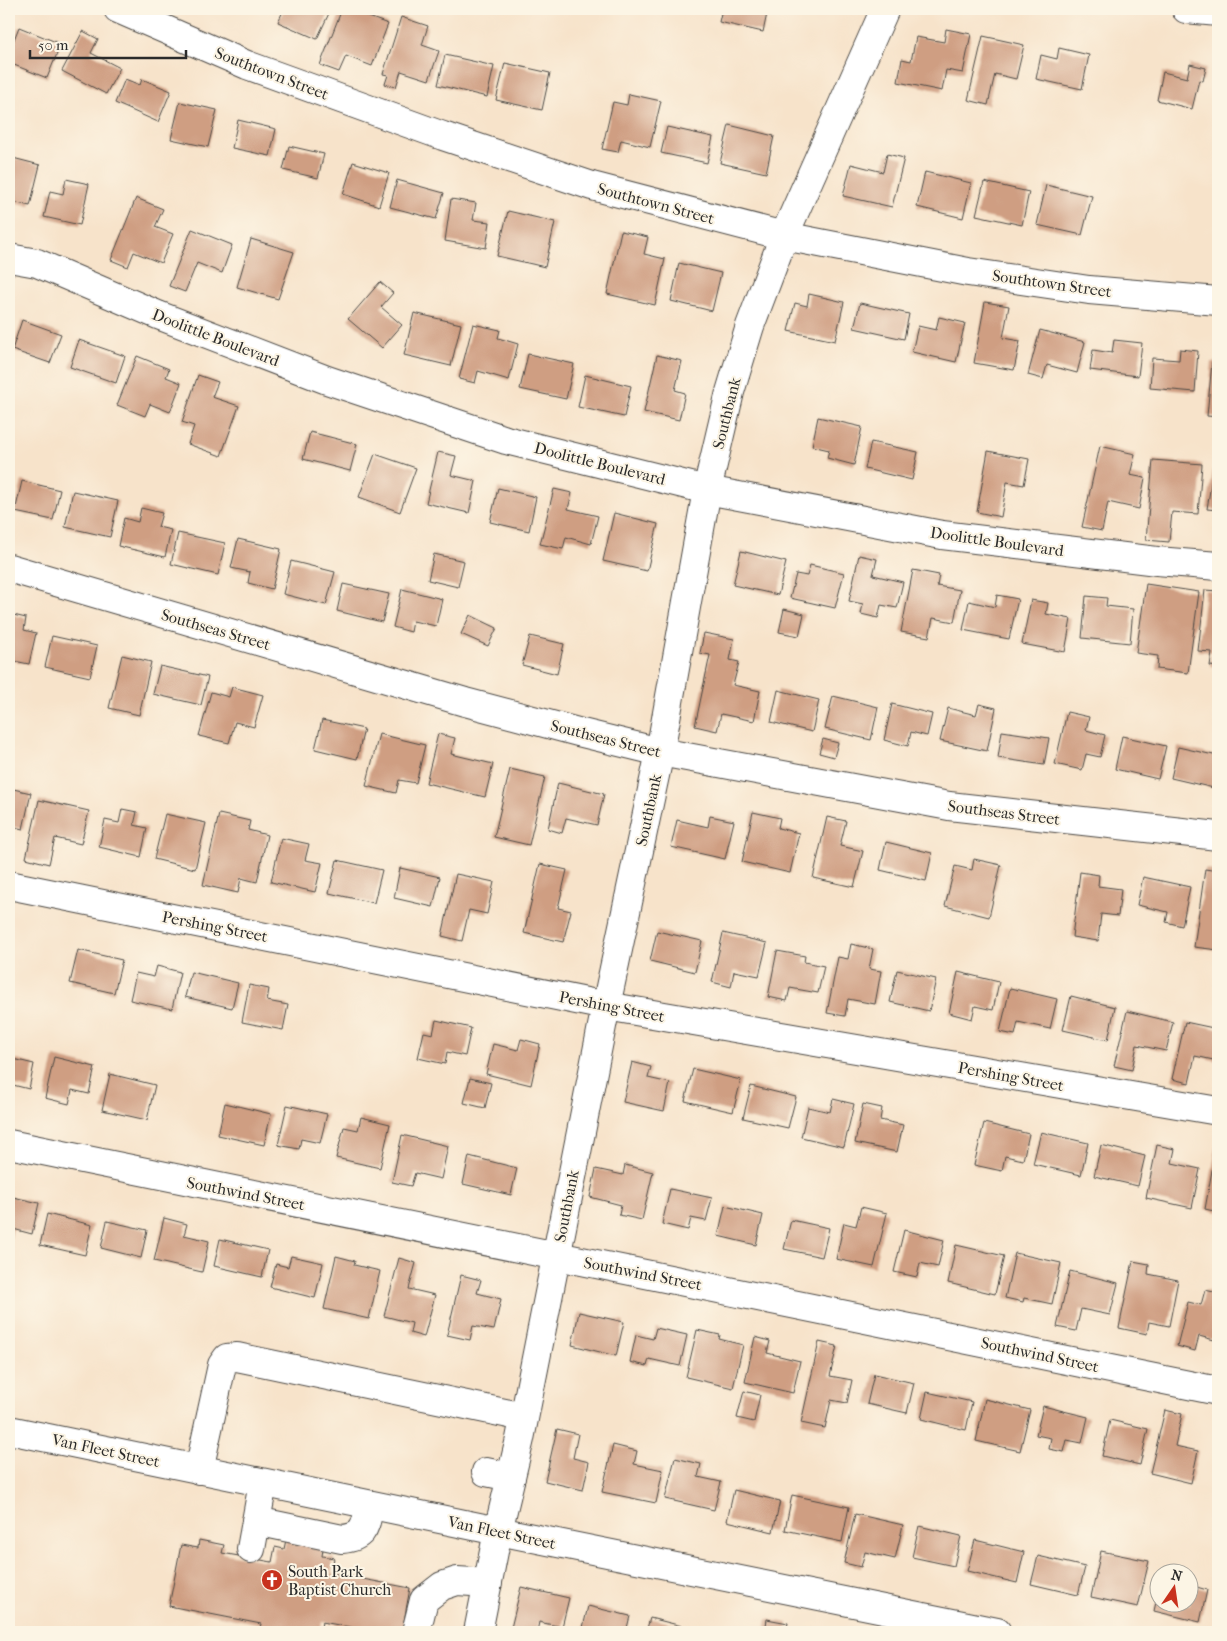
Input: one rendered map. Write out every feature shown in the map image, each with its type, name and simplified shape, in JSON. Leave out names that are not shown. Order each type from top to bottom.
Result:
[{"type":"street","name":"Southtown Street","points":[[118,9],[247,65],[443,136],[592,186],[784,236],[977,273],[1089,290],[1218,301]]},
{"type":"street","name":"Southbank","points":[[478,1632],[498,1531],[498,1474],[524,1417],[606,1006],[660,752],[706,490],[730,392],[750,326],[784,236],[885,9]]},
{"type":"street","points":[[1186,9],[1218,12]]},
{"type":"street","name":"Doolittle Boulevard","points":[[9,258],[37,263],[158,314],[327,380],[506,440],[706,490],[942,535],[1157,562],[1218,566]]},
{"type":"street","name":"Southseas Street","points":[[9,568],[465,702],[660,752],[949,806],[1218,836]]},
{"type":"street","name":"Pershing Street","points":[[9,884],[606,1006],[1218,1112]]},
{"type":"street","name":"Southwind Street","points":[[9,1144],[1218,1391]]},
{"type":"street","points":[[199,1470],[222,1365],[226,1358],[236,1356],[524,1417]]},
{"type":"street","name":"Van Fleet Street","points":[[9,1430],[997,1632]]},
{"type":"street","points":[[251,1549],[263,1482]]},
{"type":"street","points":[[256,1521],[342,1539],[351,1538],[361,1533],[364,1528],[370,1505]]},
{"type":"street","points":[[416,1632],[424,1600],[442,1586],[457,1581],[488,1583]]},
{"type":"building","points":[[284,9],[331,9],[317,39],[278,22]]},
{"type":"building","points":[[342,9],[347,9],[388,24],[372,66],[346,56],[339,72],[320,65]]},
{"type":"building","points":[[722,9],[768,9],[763,32],[719,22]]},
{"type":"building","points":[[401,17],[428,26],[422,45],[439,51],[429,80],[401,71],[396,87],[385,84],[388,75],[383,74]]},
{"type":"building","points":[[19,27],[61,44],[47,78],[9,63],[9,52]]},
{"type":"building","points":[[946,29],[971,34],[963,73],[946,70],[942,91],[898,82],[902,59],[911,61],[916,37],[944,42]]},
{"type":"building","points":[[83,31],[98,39],[91,53],[120,68],[106,94],[62,71]]},
{"type":"building","points":[[983,36],[1024,45],[1016,79],[995,74],[988,105],[968,100]]},
{"type":"building","points":[[1059,48],[1089,55],[1082,89],[1036,79],[1041,55],[1057,59]]},
{"type":"building","points":[[445,55],[494,66],[487,97],[438,85]]},
{"type":"building","points":[[505,63],[550,73],[542,110],[496,100]]},
{"type":"building","points":[[1190,64],[1206,68],[1203,81],[1199,80],[1192,109],[1157,100],[1163,72],[1187,78]]},
{"type":"building","points":[[125,79],[140,85],[142,79],[171,91],[158,122],[115,103]]},
{"type":"building","points":[[629,94],[661,101],[650,147],[621,140],[618,152],[602,149],[613,102],[627,105]]},
{"type":"building","points":[[180,102],[217,110],[208,147],[171,139]]},
{"type":"building","points":[[238,120],[276,129],[270,156],[232,148]]},
{"type":"building","points":[[729,125],[774,136],[766,173],[720,163]]},
{"type":"building","points":[[667,127],[713,137],[707,163],[661,153]]},
{"type":"building","points":[[289,146],[324,154],[318,178],[283,170]]},
{"type":"building","points":[[887,154],[904,158],[892,207],[843,196],[851,164],[883,172]]},
{"type":"building","points":[[9,157],[40,165],[30,206],[9,201]]},
{"type":"building","points":[[353,162],[389,173],[379,206],[343,194]]},
{"type":"building","points":[[925,172],[971,183],[963,218],[917,207]]},
{"type":"building","points":[[66,179],[89,184],[80,225],[44,217],[50,191],[63,194]]},
{"type":"building","points":[[397,180],[444,193],[436,219],[390,207]]},
{"type":"building","points":[[984,182],[1029,192],[1022,225],[976,215]]},
{"type":"building","points":[[1046,185],[1092,196],[1082,235],[1037,225]]},
{"type":"building","points":[[136,198],[163,209],[155,227],[173,234],[161,263],[134,252],[128,267],[111,260]]},
{"type":"building","points":[[451,199],[476,203],[473,220],[490,222],[486,248],[445,241]]},
{"type":"building","points":[[508,211],[555,222],[545,267],[497,256]]},
{"type":"building","points":[[192,229],[232,245],[222,273],[197,263],[185,292],[169,286]]},
{"type":"building","points":[[621,231],[648,237],[644,254],[665,259],[655,305],[607,294]]},
{"type":"building","points":[[251,239],[294,252],[278,299],[237,287]]},
{"type":"building","points":[[679,263],[721,273],[712,311],[671,301]]},
{"type":"building","points":[[380,282],[393,293],[381,307],[402,325],[382,348],[348,319]]},
{"type":"building","points":[[809,294],[844,302],[835,341],[788,331],[795,303],[807,306]]},
{"type":"building","points":[[985,302],[1009,306],[1003,338],[1020,341],[1014,370],[974,363]]},
{"type":"building","points":[[860,303],[909,314],[904,339],[854,328]]},
{"type":"building","points":[[414,313],[461,324],[451,366],[404,355]]},
{"type":"building","points":[[939,317],[965,323],[956,362],[912,352],[918,326],[936,330]]},
{"type":"building","points":[[22,320],[61,334],[50,363],[12,350]]},
{"type":"building","points":[[473,324],[500,330],[498,338],[518,344],[509,380],[478,371],[475,383],[459,379]]},
{"type":"building","points":[[1040,330],[1085,342],[1077,373],[1047,365],[1043,379],[1028,375]]},
{"type":"building","points":[[79,340],[125,356],[116,383],[70,367]]},
{"type":"building","points":[[1114,340],[1142,343],[1138,376],[1090,370],[1093,350],[1112,353]]},
{"type":"building","points":[[1180,349],[1198,351],[1195,392],[1150,388],[1152,358],[1179,360]]},
{"type":"building","points":[[528,354],[574,364],[566,399],[520,389]]},
{"type":"building","points":[[657,355],[682,361],[675,390],[685,393],[679,420],[644,412]]},
{"type":"building","points":[[137,356],[169,369],[166,377],[181,383],[170,412],[150,404],[145,416],[117,405]]},
{"type":"building","points":[[1212,362],[1218,362],[1218,417],[1207,416]]},
{"type":"building","points":[[198,375],[218,382],[212,397],[239,406],[221,456],[188,444],[194,426],[182,422]]},
{"type":"building","points":[[585,375],[631,386],[624,417],[578,407]]},
{"type":"building","points":[[818,417],[862,427],[854,465],[827,458],[829,450],[812,446]]},
{"type":"building","points":[[310,432],[357,444],[350,471],[303,459]]},
{"type":"building","points":[[871,442],[918,452],[912,480],[865,469]]},
{"type":"building","points":[[1100,446],[1135,454],[1130,475],[1145,478],[1139,509],[1108,502],[1102,531],[1082,527]]},
{"type":"building","points":[[988,451],[1029,459],[1024,485],[1007,482],[1001,517],[977,512]]},
{"type":"building","points":[[438,452],[456,456],[451,475],[476,481],[469,513],[426,503]]},
{"type":"building","points":[[375,454],[416,468],[400,512],[359,497]]},
{"type":"building","points":[[1153,460],[1202,464],[1198,514],[1172,512],[1169,542],[1146,540]]},
{"type":"building","points":[[1213,471],[1218,472],[1218,510],[1207,509]]},
{"type":"building","points":[[22,481],[60,490],[53,520],[15,512]]},
{"type":"building","points":[[498,488],[536,497],[529,531],[490,522]]},
{"type":"building","points":[[554,489],[572,493],[568,509],[598,516],[591,544],[566,537],[563,549],[540,544]]},
{"type":"building","points":[[73,491],[118,501],[110,537],[65,527]]},
{"type":"building","points":[[141,508],[162,513],[158,527],[171,530],[165,557],[118,546],[124,518],[138,522]]},
{"type":"building","points":[[614,513],[658,524],[647,571],[603,561]]},
{"type":"building","points":[[178,533],[225,543],[218,575],[171,564]]},
{"type":"building","points":[[238,539],[281,549],[272,589],[248,583],[250,572],[231,568]]},
{"type":"building","points":[[741,551],[786,562],[778,595],[733,585]]},
{"type":"building","points":[[434,554],[464,561],[458,587],[428,580]]},
{"type":"building","points":[[859,555],[877,559],[873,575],[903,582],[897,608],[881,605],[878,618],[861,614],[863,604],[849,601]]},
{"type":"building","points":[[291,561],[335,572],[326,605],[283,594]]},
{"type":"building","points":[[810,565],[844,573],[835,608],[790,598],[796,574],[807,576]]},
{"type":"building","points":[[913,570],[939,575],[937,586],[960,590],[954,622],[933,618],[929,637],[901,632]]},
{"type":"building","points":[[343,584],[389,594],[382,622],[337,611]]},
{"type":"building","points":[[1146,584],[1199,592],[1188,673],[1157,669],[1158,656],[1136,653]]},
{"type":"building","points":[[402,589],[442,599],[436,626],[413,621],[411,632],[393,627]]},
{"type":"building","points":[[1205,590],[1218,591],[1218,667],[1210,666],[1212,652],[1198,651]]},
{"type":"building","points":[[997,595],[1018,599],[1009,639],[963,630],[969,601],[995,607]]},
{"type":"building","points":[[1086,596],[1107,598],[1106,606],[1133,609],[1130,643],[1082,638]]},
{"type":"building","points":[[1031,600],[1048,603],[1046,614],[1071,619],[1065,652],[1022,644]]},
{"type":"building","points":[[784,609],[804,614],[799,636],[779,632]]},
{"type":"building","points":[[9,614],[26,618],[24,630],[36,633],[29,664],[9,660]]},
{"type":"building","points":[[470,615],[497,628],[488,646],[461,634]]},
{"type":"building","points":[[704,633],[734,639],[730,660],[739,662],[733,685],[760,691],[754,721],[721,714],[717,731],[695,726],[710,655],[700,653]]},
{"type":"building","points":[[52,636],[97,646],[90,677],[45,667]]},
{"type":"building","points":[[530,636],[564,644],[557,674],[522,665]]},
{"type":"building","points":[[122,655],[151,662],[139,715],[109,708]]},
{"type":"building","points":[[160,666],[208,677],[201,705],[153,694]]},
{"type":"building","points":[[232,687],[263,695],[254,727],[235,722],[229,743],[199,736],[211,692],[229,697]]},
{"type":"building","points":[[778,690],[819,700],[812,732],[771,722]]},
{"type":"building","points":[[833,696],[878,707],[871,740],[825,729]]},
{"type":"building","points":[[892,704],[932,714],[927,736],[911,732],[908,746],[884,740]]},
{"type":"building","points":[[979,704],[996,708],[987,751],[940,741],[948,708],[976,715]]},
{"type":"building","points":[[1067,712],[1089,717],[1086,730],[1105,735],[1100,757],[1086,754],[1082,770],[1055,764]]},
{"type":"building","points":[[322,720],[364,729],[357,759],[315,749]]},
{"type":"building","points":[[1002,731],[1049,738],[1044,765],[998,758]]},
{"type":"building","points":[[379,734],[425,745],[416,783],[399,780],[396,793],[366,786]]},
{"type":"building","points":[[438,734],[455,738],[451,754],[493,764],[485,797],[426,783]]},
{"type":"building","points":[[1122,736],[1166,746],[1158,779],[1115,769]]},
{"type":"building","points":[[823,739],[838,743],[834,757],[819,753]]},
{"type":"building","points":[[1178,747],[1218,756],[1218,789],[1171,778]]},
{"type":"building","points":[[510,769],[545,777],[529,845],[494,837]]},
{"type":"building","points":[[558,783],[604,794],[597,825],[566,818],[562,833],[548,829]]},
{"type":"building","points":[[9,788],[31,793],[23,829],[9,826]]},
{"type":"building","points":[[39,800],[89,811],[81,844],[55,838],[49,864],[26,858]]},
{"type":"building","points":[[122,809],[137,812],[134,825],[147,828],[141,857],[99,847],[105,820],[119,823]]},
{"type":"building","points":[[753,812],[780,818],[778,828],[799,833],[790,873],[742,862]]},
{"type":"building","points":[[165,814],[206,823],[195,869],[154,859]]},
{"type":"building","points":[[219,814],[250,821],[248,830],[267,835],[257,882],[241,878],[238,893],[203,885]]},
{"type":"building","points":[[710,816],[734,821],[725,859],[671,847],[677,820],[708,827]]},
{"type":"building","points":[[827,817],[846,821],[840,846],[863,851],[854,887],[813,878]]},
{"type":"building","points":[[281,838],[309,844],[305,860],[322,863],[315,892],[271,882]]},
{"type":"building","points":[[886,842],[932,853],[926,881],[880,870]]},
{"type":"building","points":[[974,859],[1001,865],[989,917],[945,906],[955,866],[972,870]]},
{"type":"building","points":[[337,860],[382,870],[374,903],[329,893]]},
{"type":"building","points":[[540,864],[567,870],[558,908],[571,911],[563,942],[524,933]]},
{"type":"building","points":[[400,868],[440,877],[433,907],[394,898]]},
{"type":"building","points":[[1205,869],[1218,871],[1218,950],[1194,947]]},
{"type":"building","points":[[1080,872],[1099,875],[1098,886],[1121,889],[1118,916],[1101,914],[1098,941],[1072,937]]},
{"type":"building","points":[[456,874],[494,882],[487,914],[469,910],[462,941],[442,936]]},
{"type":"building","points":[[1143,877],[1190,887],[1182,926],[1166,922],[1168,912],[1137,905]]},
{"type":"building","points":[[657,931],[702,941],[695,972],[650,961]]},
{"type":"building","points":[[723,933],[767,943],[759,976],[734,971],[731,987],[712,982]]},
{"type":"building","points":[[851,944],[873,949],[869,969],[881,971],[875,1004],[848,999],[845,1016],[827,1013],[838,957],[848,959]]},
{"type":"building","points":[[78,950],[122,960],[114,993],[70,983]]},
{"type":"building","points":[[777,951],[805,956],[804,962],[824,966],[818,993],[790,988],[787,1001],[768,997]]},
{"type":"building","points":[[157,966],[180,972],[172,1009],[130,1000],[136,973],[154,977]]},
{"type":"building","points":[[897,970],[936,979],[929,1011],[890,1002]]},
{"type":"building","points":[[191,972],[238,983],[232,1008],[185,997]]},
{"type":"building","points":[[958,972],[999,982],[993,1010],[975,1006],[972,1019],[949,1013]]},
{"type":"building","points":[[249,985],[269,989],[267,1001],[288,1005],[283,1030],[242,1022]]},
{"type":"building","points":[[1010,988],[1057,999],[1050,1029],[1018,1022],[1015,1035],[1000,1032]]},
{"type":"building","points":[[1071,996],[1115,1007],[1108,1040],[1063,1030]]},
{"type":"building","points":[[1127,1011],[1173,1022],[1166,1051],[1137,1045],[1132,1070],[1114,1066]]},
{"type":"building","points":[[436,1020],[471,1028],[465,1056],[447,1052],[445,1064],[418,1058],[424,1032],[433,1034]]},
{"type":"building","points":[[1185,1022],[1218,1029],[1218,1061],[1195,1056],[1189,1083],[1172,1079]]},
{"type":"building","points":[[521,1039],[540,1044],[531,1085],[486,1074],[493,1044],[518,1050]]},
{"type":"building","points":[[54,1057],[95,1067],[89,1094],[72,1090],[69,1104],[45,1098]]},
{"type":"building","points":[[9,1058],[34,1064],[29,1089],[9,1084]]},
{"type":"building","points":[[632,1062],[651,1067],[648,1078],[670,1083],[664,1111],[623,1102]]},
{"type":"building","points":[[693,1069],[741,1080],[733,1112],[685,1101]]},
{"type":"building","points":[[110,1074],[155,1085],[147,1120],[102,1110]]},
{"type":"building","points":[[470,1078],[491,1083],[485,1108],[464,1103]]},
{"type":"building","points":[[751,1086],[796,1097],[788,1128],[743,1118]]},
{"type":"building","points":[[833,1099],[854,1104],[844,1147],[801,1137],[808,1107],[830,1112]]},
{"type":"building","points":[[225,1103],[271,1114],[264,1145],[218,1135]]},
{"type":"building","points":[[863,1104],[882,1108],[880,1120],[903,1125],[897,1152],[855,1143]]},
{"type":"building","points":[[287,1105],[327,1114],[320,1143],[301,1139],[299,1149],[278,1145]]},
{"type":"building","points":[[361,1117],[390,1124],[380,1168],[336,1158],[344,1127],[358,1130]]},
{"type":"building","points":[[984,1123],[1029,1134],[1023,1160],[1005,1156],[1002,1171],[974,1165]]},
{"type":"building","points":[[1041,1132],[1088,1143],[1081,1175],[1033,1164]]},
{"type":"building","points":[[402,1135],[448,1146],[441,1179],[415,1173],[411,1186],[392,1182]]},
{"type":"building","points":[[1218,1143],[1218,1212],[1205,1209]]},
{"type":"building","points":[[1101,1145],[1145,1156],[1138,1186],[1094,1176]]},
{"type":"building","points":[[1157,1145],[1175,1149],[1172,1163],[1200,1169],[1192,1208],[1146,1198]]},
{"type":"building","points":[[469,1156],[517,1168],[511,1195],[463,1184]]},
{"type":"building","points":[[625,1165],[653,1172],[642,1220],[619,1215],[621,1205],[590,1197],[596,1169],[623,1175]]},
{"type":"building","points":[[670,1189],[712,1198],[706,1221],[691,1218],[688,1230],[662,1224]]},
{"type":"building","points":[[9,1196],[39,1203],[32,1234],[13,1229],[10,1241],[9,1240]]},
{"type":"building","points":[[725,1206],[763,1215],[756,1245],[718,1236]]},
{"type":"building","points":[[861,1207],[887,1213],[874,1267],[836,1259],[844,1223],[856,1226]]},
{"type":"building","points":[[47,1214],[92,1225],[85,1255],[40,1245]]},
{"type":"building","points":[[164,1218],[187,1224],[184,1235],[209,1241],[202,1272],[154,1261]]},
{"type":"building","points":[[791,1220],[829,1228],[822,1257],[784,1249]]},
{"type":"building","points":[[107,1221],[147,1230],[141,1258],[101,1248]]},
{"type":"building","points":[[904,1230],[944,1240],[938,1267],[920,1263],[917,1277],[894,1272]]},
{"type":"building","points":[[220,1239],[268,1250],[262,1277],[214,1266]]},
{"type":"building","points":[[956,1245],[1004,1256],[995,1294],[948,1283]]},
{"type":"building","points":[[1015,1253],[1061,1263],[1052,1304],[1024,1298],[1023,1302],[1005,1298]]},
{"type":"building","points":[[291,1256],[323,1263],[315,1298],[270,1287],[276,1264],[288,1267]]},
{"type":"building","points":[[336,1256],[355,1261],[354,1265],[380,1271],[369,1319],[324,1309]]},
{"type":"building","points":[[399,1258],[416,1263],[409,1289],[435,1295],[424,1337],[410,1333],[412,1323],[384,1316]]},
{"type":"building","points":[[1133,1261],[1149,1264],[1148,1274],[1178,1280],[1169,1326],[1149,1322],[1147,1334],[1119,1328]]},
{"type":"building","points":[[1070,1271],[1118,1283],[1110,1315],[1081,1309],[1076,1331],[1057,1327]]},
{"type":"building","points":[[461,1275],[481,1280],[477,1293],[501,1299],[494,1330],[473,1326],[470,1340],[447,1335]]},
{"type":"building","points":[[1205,1290],[1218,1293],[1218,1341],[1199,1336],[1195,1351],[1177,1346],[1188,1302],[1201,1305]]},
{"type":"building","points":[[579,1312],[624,1322],[616,1356],[572,1345]]},
{"type":"building","points":[[656,1328],[687,1335],[680,1366],[649,1359],[647,1366],[630,1362],[636,1335],[653,1339]]},
{"type":"building","points":[[697,1330],[720,1335],[719,1339],[743,1345],[733,1388],[686,1377]]},
{"type":"building","points":[[755,1337],[770,1341],[767,1353],[800,1361],[793,1393],[745,1382]]},
{"type":"building","points":[[819,1342],[837,1346],[830,1376],[852,1380],[847,1403],[831,1400],[825,1428],[801,1423]]},
{"type":"building","points":[[874,1374],[914,1383],[907,1413],[867,1404]]},
{"type":"building","points":[[744,1391],[760,1395],[754,1422],[737,1418]]},
{"type":"building","points":[[927,1392],[972,1402],[966,1430],[921,1419]]},
{"type":"building","points":[[985,1399],[1030,1410],[1020,1451],[976,1441]]},
{"type":"building","points":[[1043,1406],[1088,1417],[1082,1443],[1067,1440],[1064,1452],[1049,1449],[1051,1438],[1036,1435]]},
{"type":"building","points":[[1165,1410],[1182,1414],[1175,1446],[1198,1451],[1191,1483],[1150,1473]]},
{"type":"building","points":[[1110,1420],[1148,1429],[1140,1465],[1102,1456]]},
{"type":"building","points":[[557,1429],[578,1434],[573,1458],[589,1462],[583,1490],[545,1481]]},
{"type":"building","points":[[613,1445],[637,1451],[634,1464],[663,1470],[656,1503],[602,1492]]},
{"type":"building","points":[[675,1458],[701,1464],[698,1477],[721,1482],[714,1510],[665,1499]]},
{"type":"building","points":[[734,1490],[780,1501],[773,1532],[727,1521]]},
{"type":"building","points":[[792,1495],[849,1507],[842,1542],[785,1530]]},
{"type":"building","points":[[855,1514],[903,1525],[895,1559],[865,1552],[861,1567],[844,1563]]},
{"type":"building","points":[[919,1526],[961,1536],[954,1566],[912,1557]]},
{"type":"building","name":"South Park Baptist Church","points":[[287,1535],[324,1542],[322,1556],[334,1558],[331,1573],[410,1588],[402,1632],[378,1632],[322,1622],[320,1632],[259,1632],[261,1624],[169,1606],[181,1545],[198,1548],[199,1540],[224,1545],[222,1553],[272,1562],[275,1547],[284,1549]]},
{"type":"building","points":[[975,1540],[1024,1552],[1017,1583],[967,1571]]},
{"type":"building","points":[[1101,1551],[1149,1561],[1138,1607],[1091,1597]]},
{"type":"building","points":[[1038,1556],[1085,1567],[1078,1595],[1031,1584]]},
{"type":"building","points":[[521,1587],[569,1598],[562,1627],[539,1622],[537,1632],[510,1632]]},
{"type":"building","points":[[1200,1588],[1207,1590],[1200,1622],[1167,1614],[1200,1614]]},
{"type":"building","points":[[588,1606],[630,1616],[626,1632],[582,1632]]},
{"type":"building","points":[[650,1618],[690,1628],[689,1632],[646,1632]]},
{"type":"building","points":[[767,1619],[788,1623],[786,1632],[765,1632]]},
{"type":"place","name":"South Park Baptist Church","points":[[272,1580]]}]
